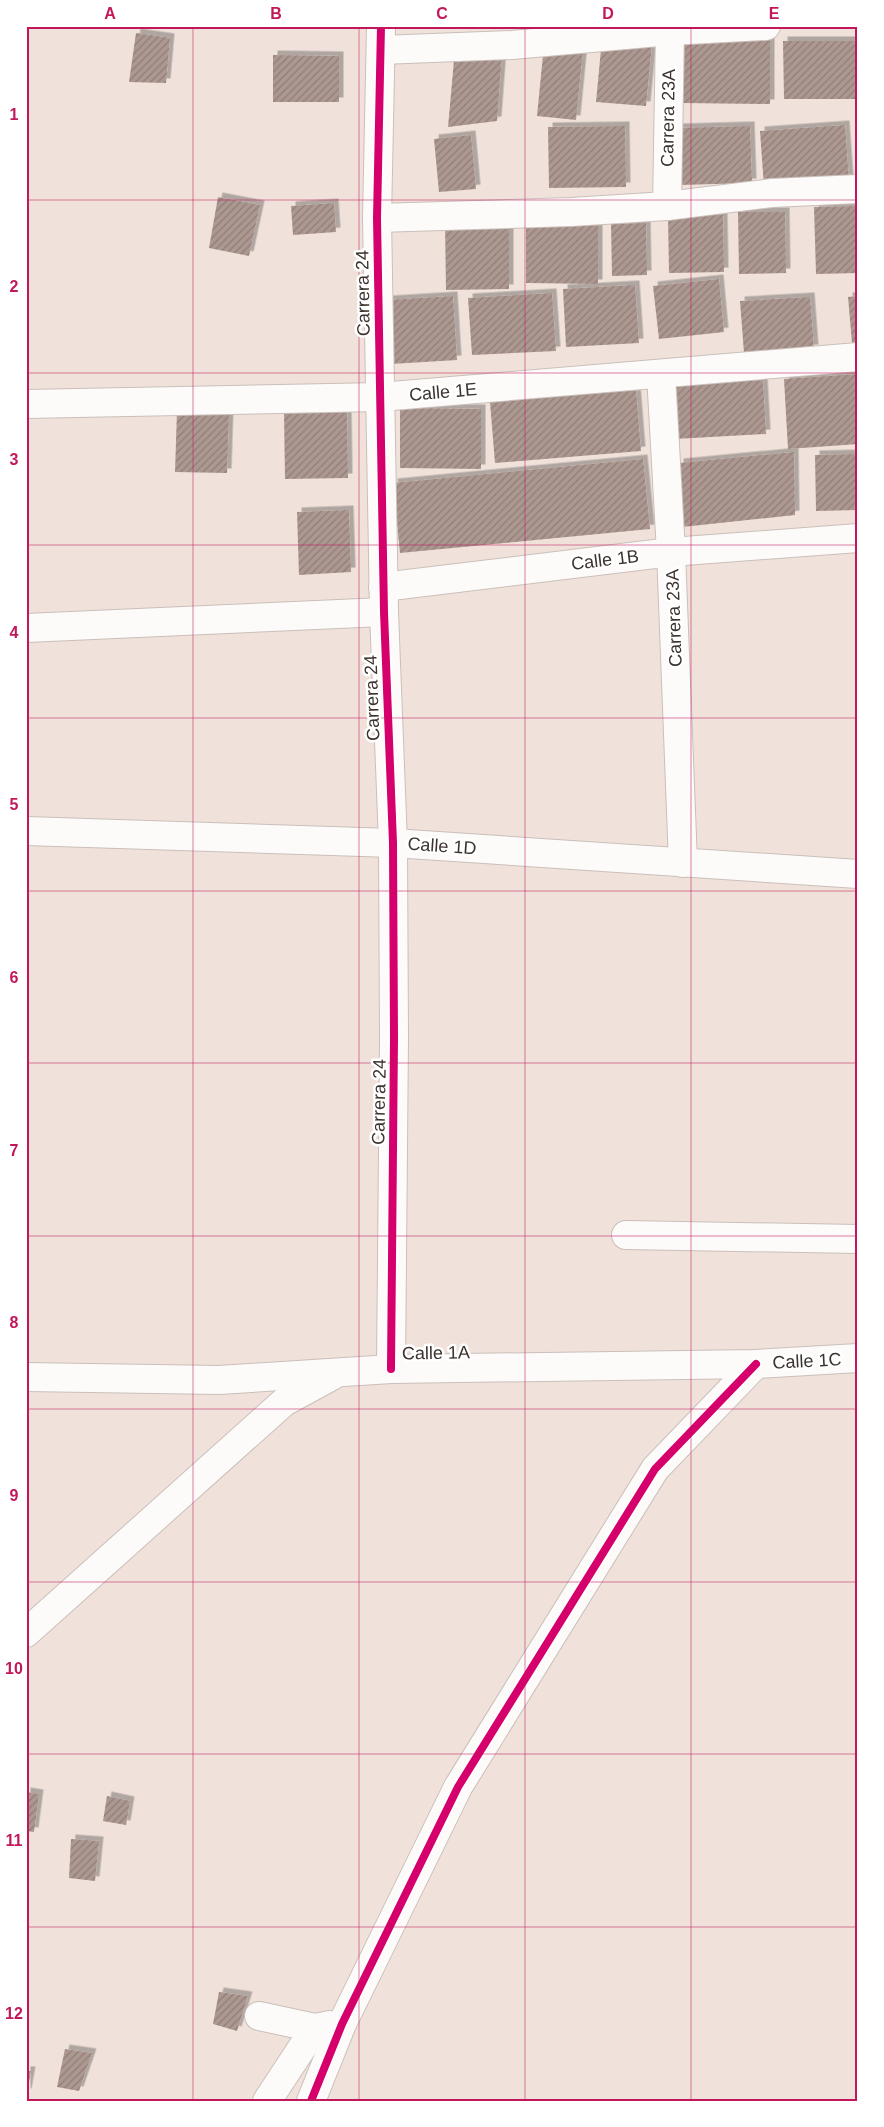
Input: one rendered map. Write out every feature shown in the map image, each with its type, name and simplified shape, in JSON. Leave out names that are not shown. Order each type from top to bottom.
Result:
[{"type":"street","points":[[381,38],[512,45],[670,31],[766,26]]},
{"type":"street","name":"Carrera 23A","points":[[667,206],[670,31]]},
{"type":"street","name":"Carrera 24","points":[[381,38],[377,218],[384,599],[394,843],[391,1369]]},
{"type":"street","points":[[377,218],[571,212],[667,206],[772,193],[858,189]]},
{"type":"street","name":"Calle 1E","points":[[26,404],[380,397],[858,357]]},
{"type":"street","name":"Carrera 23A","points":[[660,374],[672,552],[683,863]]},
{"type":"street","name":"Calle 1B","points":[[26,628],[384,599],[672,552],[858,538]]},
{"type":"street","name":"Calle 1D","points":[[26,831],[394,843],[858,874]]},
{"type":"street","points":[[626,1235],[858,1240]]},
{"type":"street","name":"Calle 1C","points":[[756,1364],[858,1358]]},
{"type":"street","points":[[311,2101],[342,2024],[458,1787],[655,1469],[756,1364]]},
{"type":"street","name":"Calle 1A","points":[[26,1378],[219,1380],[391,1369],[756,1364]]},
{"type":"street","points":[[26,1633],[284,1402],[339,1373]]},
{"type":"street","points":[[259,2016],[315,2028],[324,2025],[342,2024]]},
{"type":"street","points":[[268,2101],[315,2028]]},
{"type":"building","points":[[136,33],[170,38],[166,83],[129,82]]},
{"type":"building","points":[[682,37],[770,37],[770,104],[681,103]]},
{"type":"building","points":[[602,39],[652,44],[646,106],[596,102]]},
{"type":"building","points":[[783,41],[858,41],[858,99],[784,99]]},
{"type":"building","points":[[544,45],[583,49],[576,120],[537,116]]},
{"type":"building","points":[[455,49],[502,54],[497,121],[448,127]]},
{"type":"building","points":[[273,55],[339,56],[339,102],[273,102]]},
{"type":"building","points":[[845,125],[849,181],[764,187],[760,131]]},
{"type":"building","points":[[625,126],[626,187],[549,188],[548,127]]},
{"type":"building","points":[[750,126],[752,183],[679,185],[677,128]]},
{"type":"building","points":[[471,135],[476,189],[439,192],[434,139]]},
{"type":"building","points":[[218,197],[260,205],[249,256],[209,248]]},
{"type":"building","points":[[334,203],[336,232],[293,235],[291,206]]},
{"type":"building","points":[[858,206],[858,273],[816,274],[814,207]]},
{"type":"building","points":[[738,212],[785,212],[786,273],[739,274]]},
{"type":"building","points":[[668,215],[723,215],[724,272],[669,273]]},
{"type":"building","points":[[509,222],[509,289],[446,290],[445,223]]},
{"type":"building","points":[[526,223],[598,223],[598,284],[526,283]]},
{"type":"building","points":[[646,223],[647,275],[612,276],[611,224]]},
{"type":"building","points":[[719,279],[724,332],[659,339],[653,286]]},
{"type":"building","points":[[635,285],[639,343],[566,347],[563,289]]},
{"type":"building","points":[[552,293],[556,351],[472,355],[468,298]]},
{"type":"building","points":[[453,296],[457,360],[391,364],[388,300]]},
{"type":"building","points":[[858,296],[858,343],[852,343],[848,297]]},
{"type":"building","points":[[810,297],[814,349],[744,353],[740,301]]},
{"type":"building","points":[[858,374],[858,444],[788,449],[784,379]]},
{"type":"building","points":[[763,380],[766,434],[675,439],[672,384]]},
{"type":"building","points":[[636,390],[641,451],[495,463],[490,402]]},
{"type":"building","points":[[400,408],[481,409],[481,469],[400,468]]},
{"type":"building","points":[[347,410],[348,478],[285,479],[284,411]]},
{"type":"building","points":[[177,411],[229,413],[227,473],[175,472]]},
{"type":"building","points":[[794,452],[795,515],[682,527],[679,463]]},
{"type":"building","points":[[858,454],[858,510],[816,511],[815,455]]},
{"type":"building","points":[[643,459],[650,529],[400,553],[393,483]]},
{"type":"building","points":[[349,510],[351,572],[299,575],[297,512]]},
{"type":"building","points":[[26,1792],[39,1794],[34,1832],[26,1831]]},
{"type":"building","points":[[107,1796],[130,1801],[126,1825],[103,1821]]},
{"type":"building","points":[[71,1839],[99,1841],[95,1881],[69,1878]]},
{"type":"building","points":[[219,1992],[248,1996],[237,2031],[213,2024]]},
{"type":"building","points":[[65,2049],[92,2053],[79,2091],[57,2087]]},
{"type":"building","points":[[26,2071],[31,2071],[27,2093],[26,2093]]},
{"type":"cycle path","points":[[381,26],[377,218],[384,612],[393,843],[394,1038],[391,1369]]},
{"type":"cycle path","points":[[311,2101],[342,2024],[458,1787],[655,1469],[756,1364]]}]
